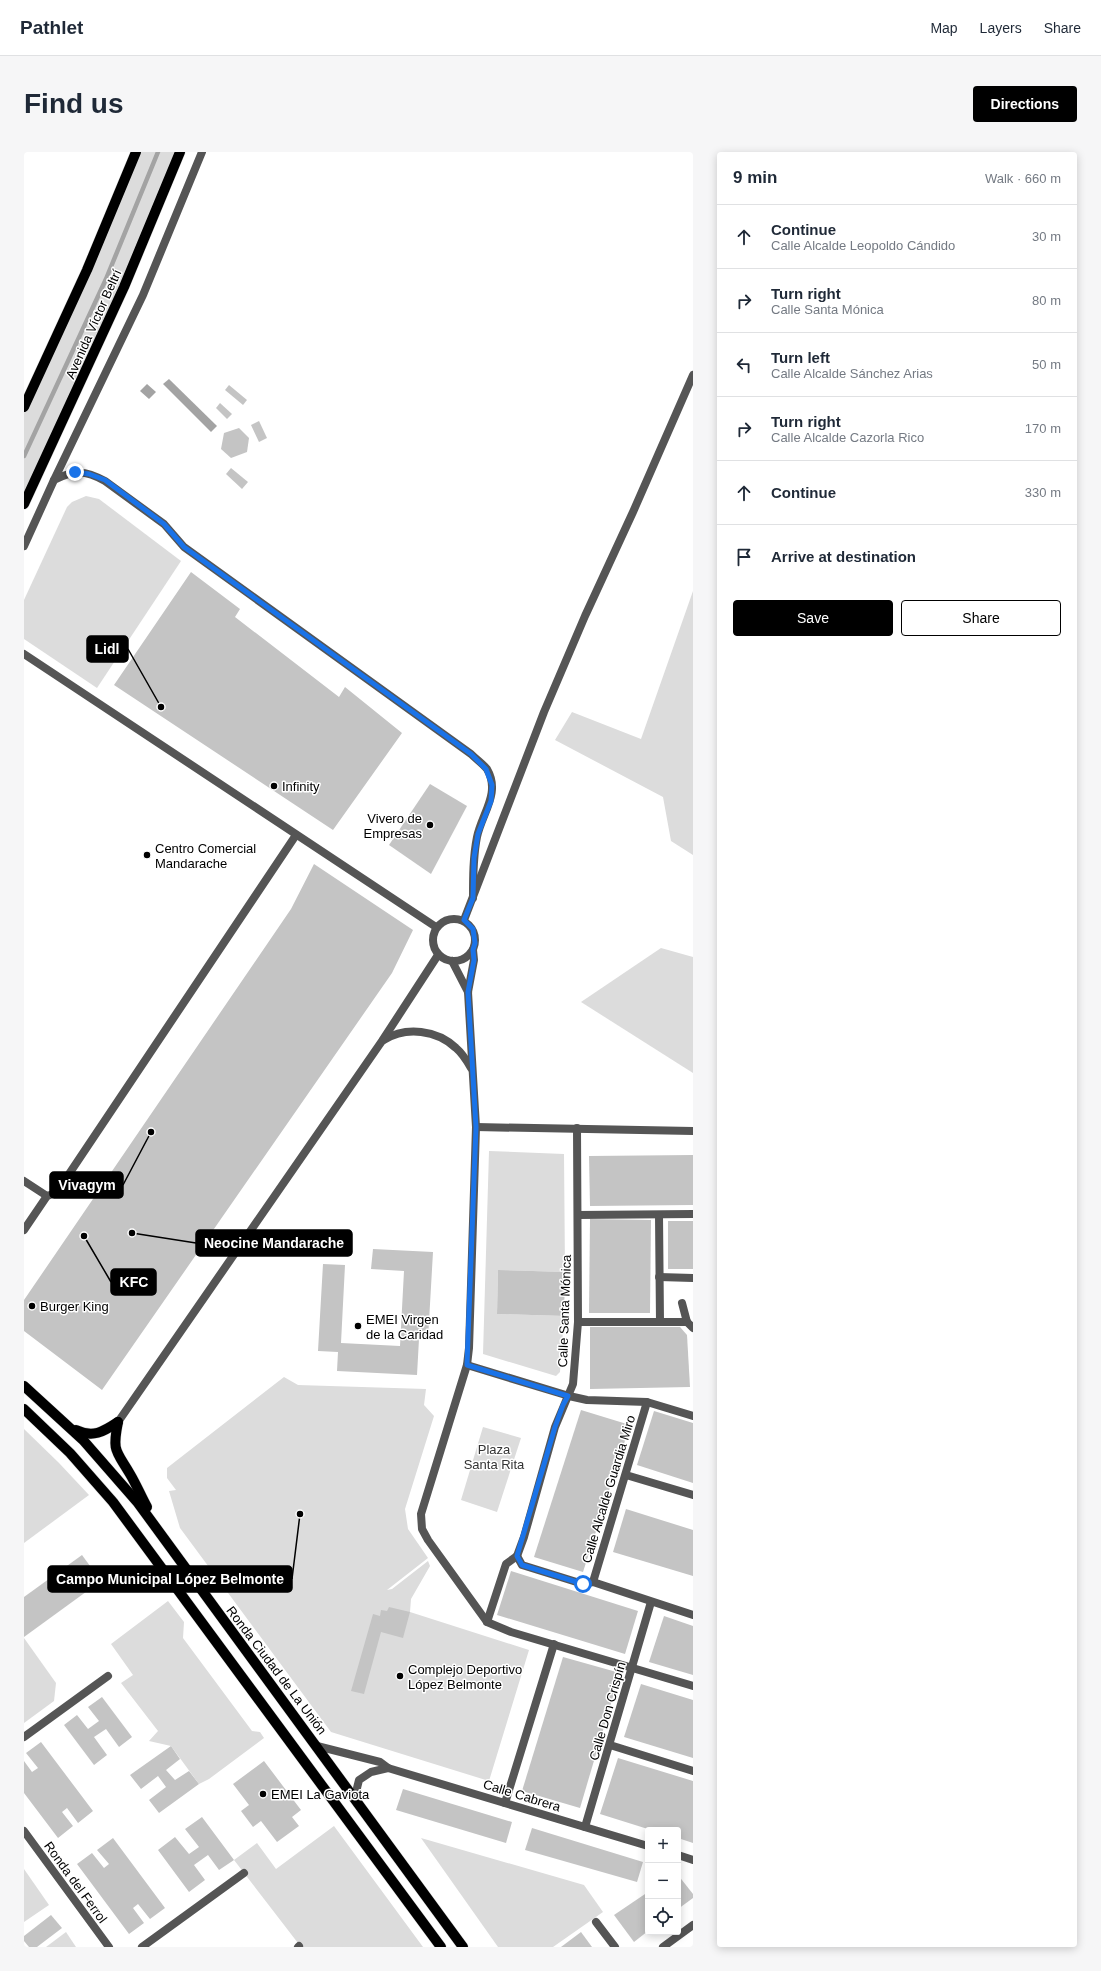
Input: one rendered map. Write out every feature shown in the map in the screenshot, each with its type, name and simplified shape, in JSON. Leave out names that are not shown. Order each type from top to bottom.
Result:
[{"type":"main road","name":"Avenida Víctor Beltrí","points":[[24,407],[87,270],[136,152]]},
{"type":"main road","name":"Avenida Víctor Beltrí","points":[[24,504],[124,287],[180,152]]},
{"type":"main road","name":"Ronda Ciudad de La Unión","points":[[25,1386],[72,1429],[113,1472],[161,1534],[463,1947]]},
{"type":"main road","points":[[24,1410],[70,1453],[113,1502],[441,1947]]},
{"type":"main road","points":[[72,1429],[87,1434],[97,1434],[118,1422]]},
{"type":"main road","points":[[118,1422],[114,1437],[116,1453],[130,1473],[161,1534]]},
{"type":"street","points":[[24,546],[143,295],[202,152]]},
{"type":"street","points":[[464,920],[516,779],[584,616],[633,512],[693,375]]},
{"type":"street","points":[[54,480],[75,472],[89,474],[105,480],[164,524],[184,547],[471,754],[486,769],[492,785],[491,801],[478,834],[474,858],[473,898]]},
{"type":"street","points":[[24,654],[436,927]]},
{"type":"street","points":[[24,1230],[47,1196],[56,1193],[60,1188],[296,835]]},
{"type":"street","points":[[473,950],[467,957],[460,960],[452,961],[438,955],[432,939],[436,927],[445,920],[452,918],[464,920],[473,929],[475,936],[473,950],[474,960],[468,992],[476,1127],[467,1365],[421,1514],[422,1529],[428,1540],[487,1622],[510,1632],[693,1686]]},
{"type":"street","points":[[118,1422],[382,1042],[438,955]]},
{"type":"street","points":[[452,961],[468,992]]},
{"type":"street","points":[[382,1042],[400,1032],[416,1031],[429,1033],[456,1048],[472,1068]]},
{"type":"street","points":[[476,1127],[693,1131]]},
{"type":"street","name":"Calle Santa Mónica","points":[[517,1556],[555,1427],[573,1384],[578,1322],[577,1128]]},
{"type":"street","points":[[24,1181],[47,1196]]},
{"type":"street","points":[[578,1214],[693,1214]]},
{"type":"street","points":[[659,1215],[660,1322]]},
{"type":"street","points":[[659,1277],[693,1278]]},
{"type":"street","points":[[682,1303],[687,1322],[693,1328]]},
{"type":"street","points":[[578,1322],[687,1322]]},
{"type":"street","points":[[467,1365],[568,1396],[587,1400],[646,1402],[693,1416]]},
{"type":"street","name":"Calle Alcalde Guardia Miro","points":[[593,1582],[626,1475],[646,1402]]},
{"type":"street","points":[[626,1475],[693,1495]]},
{"type":"street","points":[[487,1622],[506,1564],[517,1556],[522,1565],[583,1584],[593,1582],[693,1615]]},
{"type":"street","name":"Calle Don Crispín","points":[[585,1827],[652,1602]]},
{"type":"street","points":[[505,1803],[554,1644]]},
{"type":"street","points":[[24,1737],[108,1676]]},
{"type":"street","points":[[610,1745],[693,1771]]},
{"type":"street","name":"Calle Cabrera","points":[[317,1746],[380,1762],[388,1768],[645,1845]]},
{"type":"street","points":[[358,1804],[357,1788],[359,1780],[371,1772],[388,1768]]},
{"type":"street","name":"Ronda del Ferrol","points":[[24,1831],[110,1947]]},
{"type":"street","points":[[681,1856],[693,1860]]},
{"type":"street","points":[[142,1947],[244,1873]]},
{"type":"street","points":[[596,1922],[615,1947]]},
{"type":"street","points":[[663,1947],[693,1925]]},
{"type":"green space","points":[[136,152],[180,152],[24,504],[24,407]]},
{"type":"green space","points":[[86,496],[99,499],[181,561],[97,688],[24,639],[24,600],[67,507],[72,502]]},
{"type":"green space","points":[[693,591],[693,855],[671,841],[663,797],[555,740],[572,712],[641,739]]},
{"type":"green space","points":[[661,948],[693,957],[693,1073],[581,1002]]},
{"type":"green space","points":[[489,1151],[564,1154],[565,1272],[498,1270],[497,1314],[564,1316],[560,1372],[556,1376],[483,1354]]},
{"type":"green space","points":[[284,1377],[298,1385],[426,1389],[424,1405],[434,1416],[405,1509],[408,1529],[428,1558],[387,1590],[392,1589],[428,1561],[430,1566],[411,1599],[410,1612],[529,1650],[489,1781],[331,1732],[180,1528],[169,1491],[176,1490],[167,1478],[167,1468]]},
{"type":"green space","name":"Plaza Santa Rita","points":[[483,1427],[521,1438],[497,1512],[461,1500]]},
{"type":"green space","points":[[24,1429],[89,1495],[24,1543]]},
{"type":"green space","points":[[168,1601],[184,1622],[183,1638],[252,1731],[260,1732],[264,1738],[209,1779],[199,1784],[171,1746],[149,1741],[158,1731],[121,1683],[133,1675],[111,1644]]},
{"type":"green space","points":[[24,1638],[56,1683],[54,1701],[24,1723]]},
{"type":"green space","points":[[334,1826],[423,1947],[301,1947],[234,1860],[257,1843],[276,1869]]},
{"type":"green space","points":[[421,1838],[584,1885],[603,1912],[553,1947],[498,1947]]},
{"type":"green space","points":[[24,1869],[49,1905],[24,1922]]},
{"type":"green space","points":[[66,1932],[76,1947],[46,1947]]},
{"type":"shaded area","points":[[169,379],[217,426],[211,432],[163,384]]},
{"type":"shaded area","points":[[147,384],[156,392],[149,399],[140,391]]},
{"type":"building","points":[[229,385],[247,400],[243,405],[225,390]]},
{"type":"building","points":[[220,403],[232,414],[227,419],[216,408]]},
{"type":"building","points":[[259,421],[267,438],[259,442],[251,425]]},
{"type":"building","points":[[239,428],[249,438],[247,452],[231,458],[221,449],[224,433]]},
{"type":"building","points":[[231,468],[248,482],[242,489],[226,474]]},
{"type":"building","points":[[191,572],[240,609],[235,617],[339,697],[345,687],[402,733],[333,830],[114,685]]},
{"type":"building","name":"Vivero de Empresas","points":[[430,784],[467,806],[431,874],[389,845]]},
{"type":"building","points":[[314,864],[413,930],[392,973],[102,1390],[24,1331],[24,1300],[291,909]]},
{"type":"building","points":[[693,1155],[693,1205],[590,1206],[589,1156]]},
{"type":"building","points":[[590,1219],[651,1220],[650,1313],[589,1313]]},
{"type":"building","points":[[668,1221],[693,1221],[693,1269],[668,1269]]},
{"type":"building","points":[[373,1249],[433,1252],[428,1339],[419,1339],[417,1375],[337,1371],[338,1352],[318,1351],[323,1264],[345,1265],[341,1343],[400,1346],[404,1271],[371,1269]]},
{"type":"building","points":[[498,1270],[565,1272],[564,1316],[497,1314]]},
{"type":"building","points":[[590,1327],[680,1327],[687,1335],[690,1387],[590,1389]]},
{"type":"building","points":[[581,1410],[630,1425],[583,1572],[534,1557]]},
{"type":"building","points":[[654,1411],[693,1423],[693,1483],[637,1465]]},
{"type":"building","points":[[626,1509],[693,1530],[693,1576],[613,1552]]},
{"type":"building","points":[[82,1555],[101,1581],[24,1637],[24,1597]]},
{"type":"building","points":[[511,1571],[638,1611],[625,1654],[497,1615]]},
{"type":"building","points":[[389,1607],[410,1612],[403,1638],[381,1632],[364,1694],[351,1691],[373,1614],[380,1616],[381,1610],[387,1611]]},
{"type":"building","points":[[664,1616],[693,1626],[693,1675],[649,1662]]},
{"type":"building","points":[[563,1657],[620,1673],[580,1808],[522,1791]]},
{"type":"building","points":[[641,1684],[693,1700],[693,1758],[624,1737]]},
{"type":"building","points":[[102,1697],[132,1737],[119,1747],[106,1729],[94,1737],[107,1755],[94,1765],[64,1725],[77,1715],[88,1729],[99,1721],[88,1707]]},
{"type":"building","points":[[41,1742],[93,1811],[78,1823],[67,1808],[62,1812],[73,1826],[58,1838],[24,1793],[24,1761],[32,1772],[38,1768],[26,1753]]},
{"type":"building","points":[[171,1746],[180,1759],[166,1770],[175,1780],[189,1771],[199,1784],[159,1813],[149,1800],[166,1787],[158,1776],[141,1789],[130,1775]]},
{"type":"building","points":[[618,1758],[693,1781],[693,1843],[681,1839],[681,1827],[645,1828],[600,1814]]},
{"type":"building","points":[[264,1761],[301,1810],[292,1817],[299,1826],[277,1842],[261,1821],[253,1827],[241,1811],[249,1805],[233,1784]]},
{"type":"building","points":[[403,1789],[512,1822],[506,1843],[396,1810]]},
{"type":"building","points":[[202,1817],[234,1860],[219,1870],[208,1855],[194,1865],[205,1880],[189,1892],[158,1850],[175,1837],[189,1854],[199,1847],[185,1829]]},
{"type":"building","points":[[532,1828],[643,1862],[637,1882],[525,1850]]},
{"type":"building","points":[[113,1838],[165,1908],[150,1919],[138,1904],[133,1908],[144,1923],[129,1934],[77,1864],[92,1853],[104,1868],[109,1864],[97,1850]]},
{"type":"building","points":[[681,1879],[693,1894],[693,1898],[681,1907]]},
{"type":"building","points":[[645,1894],[645,1933],[634,1942],[614,1915]]},
{"type":"building","points":[[51,1915],[62,1928],[37,1947],[29,1947],[24,1941],[24,1936]]},
{"type":"building","points":[[581,1932],[592,1947],[561,1947]]},
{"type":"waterway","points":[[24,456],[106,279],[158,152]]},
{"type":"place","name":"Lidl","points":[[161,707]]},
{"type":"place","name":"Infinity","points":[[274,786]]},
{"type":"place","name":"Vivero de Empresas","points":[[430,825]]},
{"type":"place","name":"Centro Comercial Mandarache","points":[[147,855]]},
{"type":"place","name":"Vivagym","points":[[151,1132]]},
{"type":"place","name":"Neocine Mandarache","points":[[132,1233]]},
{"type":"place","name":"KFC","points":[[84,1236]]},
{"type":"place","name":"Burger King","points":[[32,1306]]},
{"type":"place","name":"EMEI Virgen de la Caridad","points":[[358,1326]]},
{"type":"place","name":"Campo Municipal López Belmonte","points":[[300,1514]]},
{"type":"place","name":"Complejo Deportivo López Belmonte","points":[[400,1676]]},
{"type":"place","name":"EMEI La Gaviota","points":[[263,1794]]},
{"type":"route","points":[[75,472],[82,472],[97,476],[105,480],[164,524],[184,547],[471,754],[486,769],[492,785],[491,801],[478,834],[474,858],[473,898],[464,920],[473,929],[475,936],[473,950],[474,960],[468,992],[476,1127],[469,1348],[467,1365],[568,1396],[555,1427],[524,1537],[517,1556],[522,1565],[583,1584]]}]
